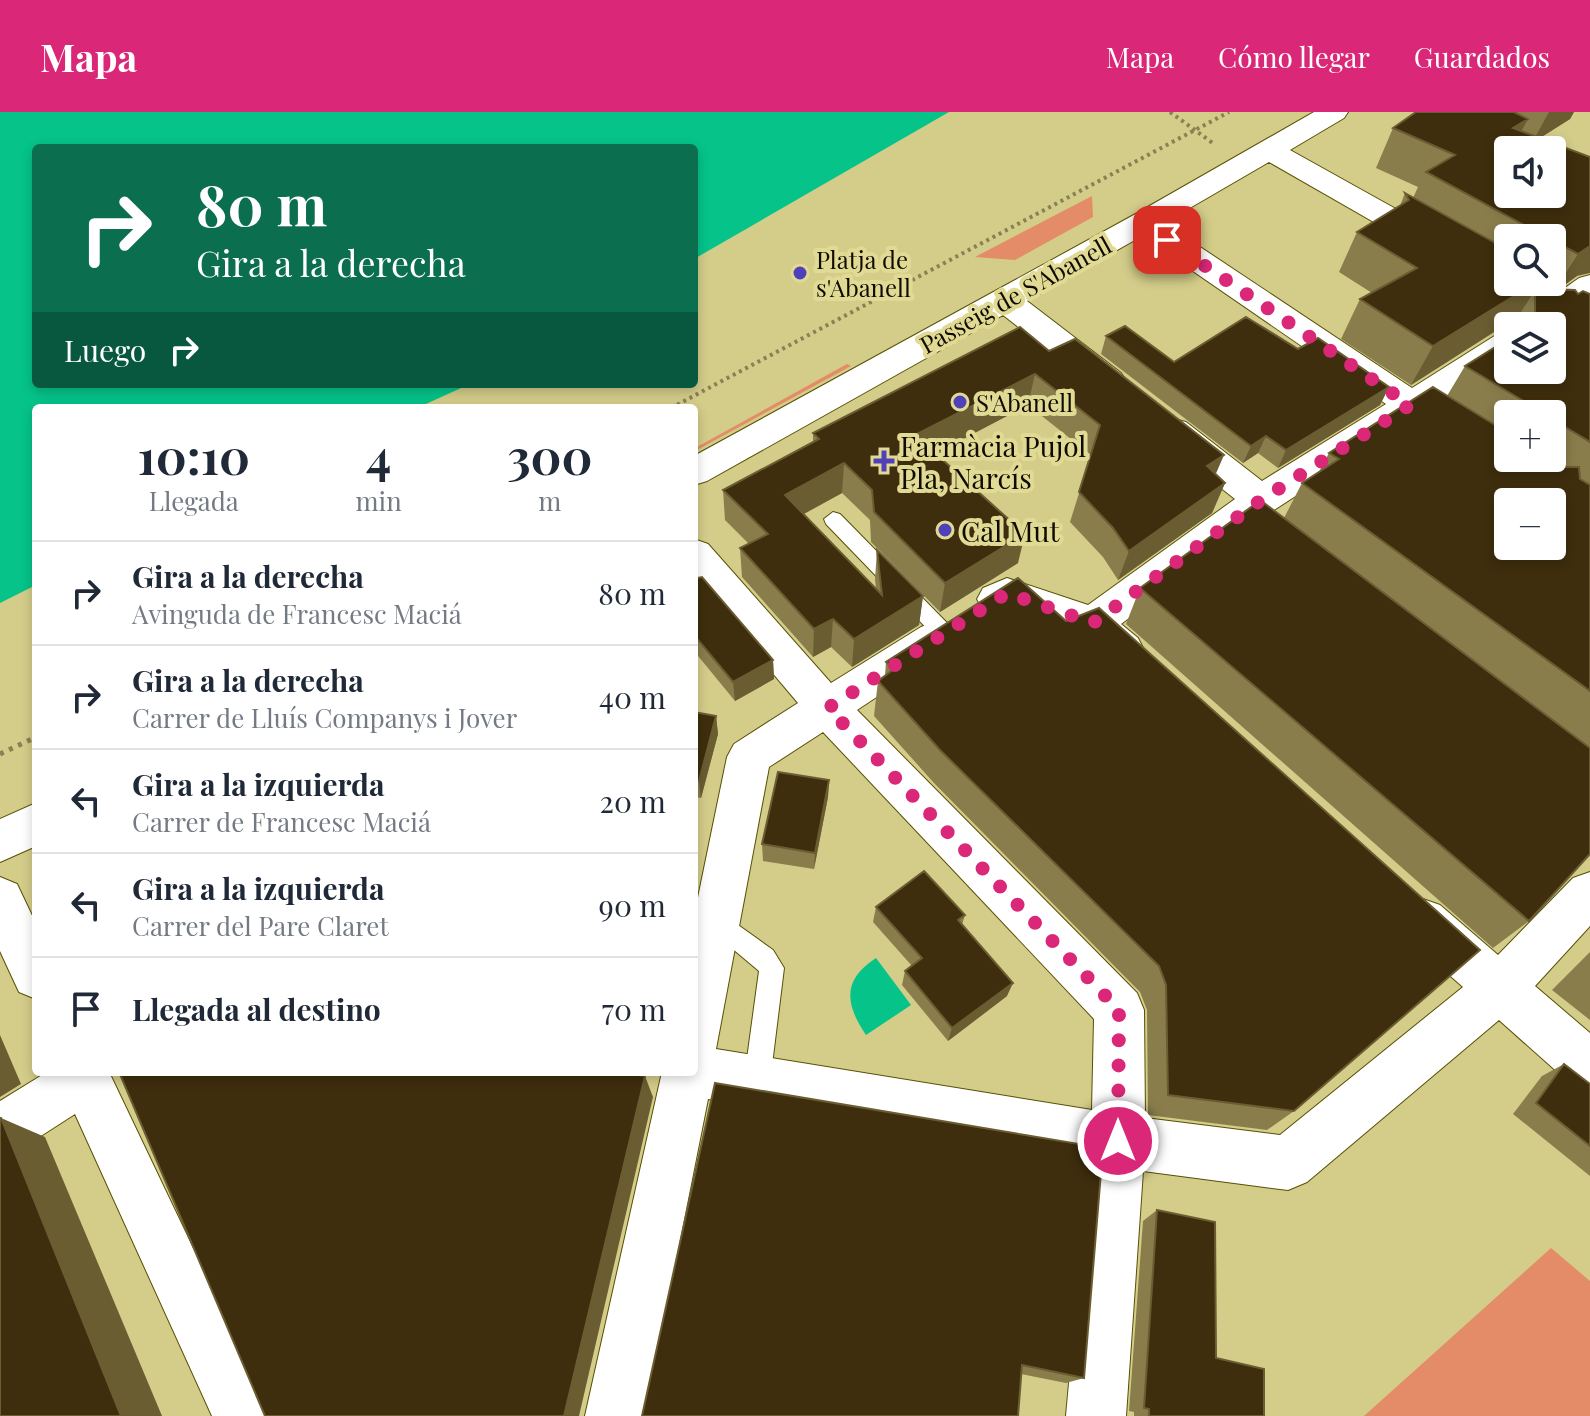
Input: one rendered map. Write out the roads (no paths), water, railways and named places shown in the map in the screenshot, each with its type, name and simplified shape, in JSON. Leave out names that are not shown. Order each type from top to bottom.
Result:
[{"type":"street","name":"Passeig de S'Abanell","points":[[698,470],[1143,223],[1334,112]]},
{"type":"street","points":[[1268,149],[1461,258]]},
{"type":"street","points":[[1143,223],[1487,454]]},
{"type":"street","points":[[1554,312],[1590,285]]},
{"type":"street","points":[[1004,299],[1147,410],[1257,516]]},
{"type":"street","points":[[1093,623],[1257,516],[1410,405],[1494,352]]},
{"type":"street","points":[[698,559],[828,708],[1119,1010],[1118,1141],[1096,1416]]},
{"type":"street","points":[[698,1019],[749,757],[1007,593],[1093,623],[1151,675]]},
{"type":"street","points":[[0,842],[32,825]]},
{"type":"street","points":[[698,1072],[1118,1141],[1288,1163],[1499,989],[1590,893]]},
{"type":"street","points":[[1394,895],[1590,1067]]},
{"type":"street","points":[[0,899],[32,967]]},
{"type":"street","points":[[0,1131],[82,1076]]},
{"type":"street","points":[[83,1076],[243,1416]]},
{"type":"street","points":[[615,1416],[687,1076]]},
{"type":"lane","points":[[833,519],[944,633]]},
{"type":"lane","points":[[717,921],[764,958],[772,968],[757,1081]]},
{"type":"place","name":"Platja de s'Abanell","points":[[800,273]]},
{"type":"place","name":"S'Abanell","points":[[960,402]]},
{"type":"place","name":"Farmàcia Pujol Pla, Narcís","points":[[884,461]]},
{"type":"place","name":"Cal Mut","points":[[945,530]]}]
